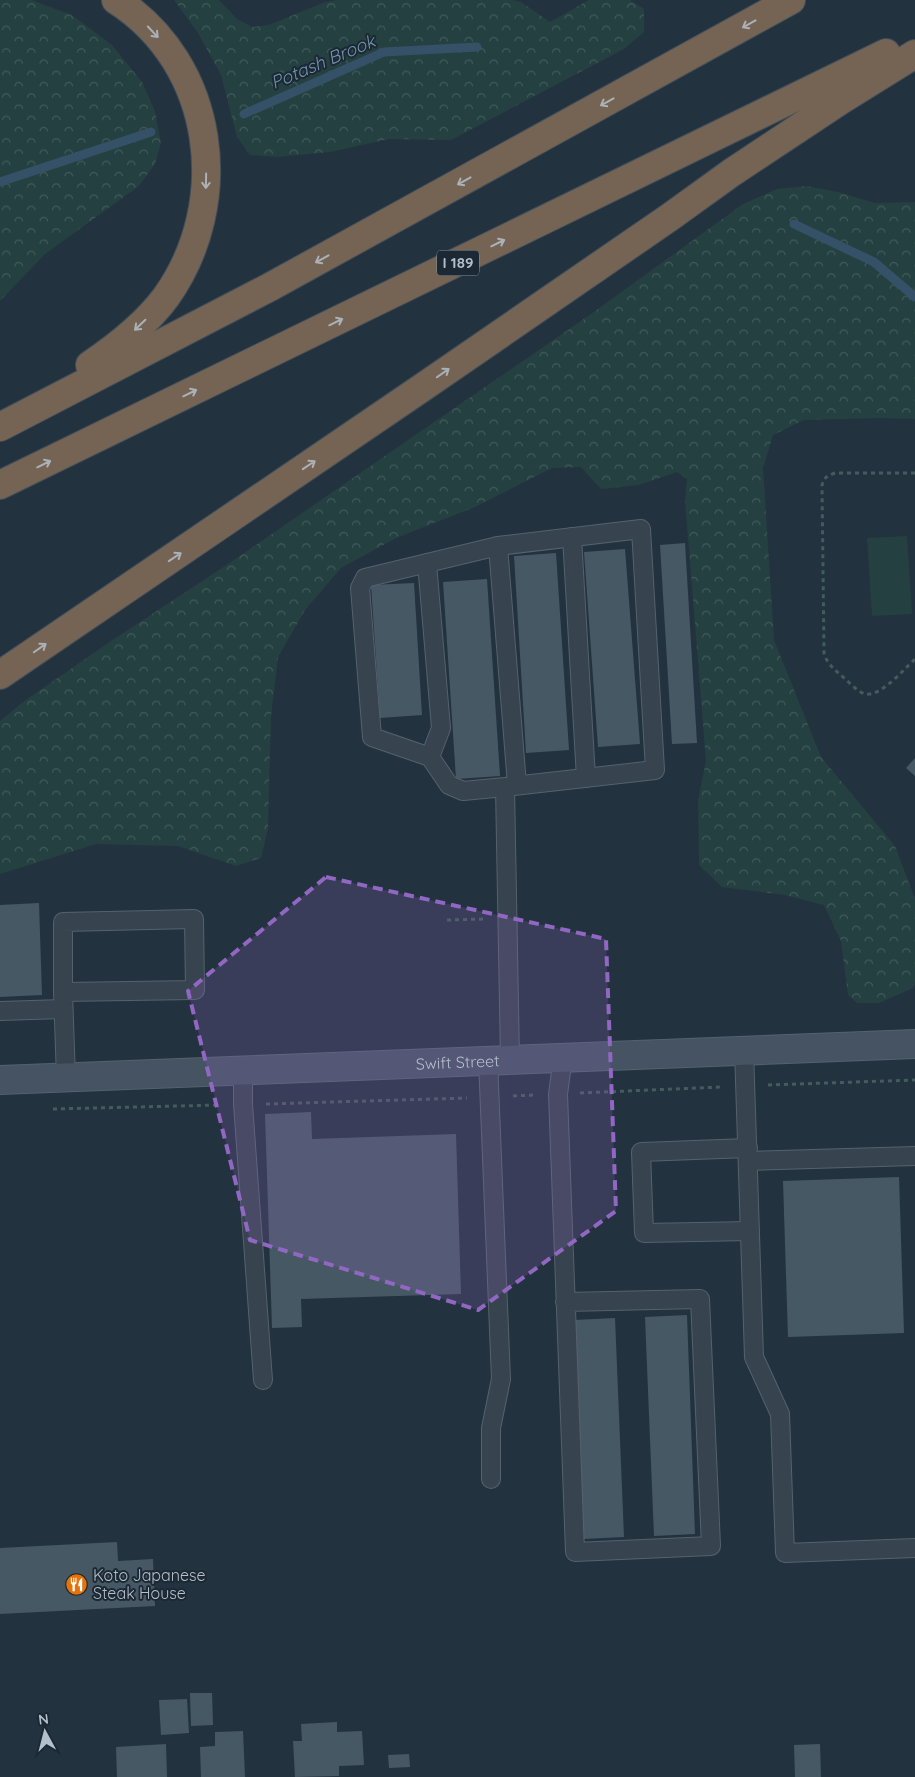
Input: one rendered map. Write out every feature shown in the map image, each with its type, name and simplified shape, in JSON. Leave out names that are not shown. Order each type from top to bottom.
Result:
[{"type":"highway","points":[[0,426],[107,353],[135,330],[151,314],[178,278],[198,231],[206,187],[206,168],[202,127],[191,90],[181,70],[155,34],[139,18],[116,0]]},
{"type":"highway","points":[[0,426],[270,287],[791,0]]},
{"type":"highway","name":"I 189","points":[[0,486],[915,39]]},
{"type":"highway","points":[[0,675],[418,390],[761,152],[915,54]]},
{"type":"street","name":"Swift Street","points":[[0,1080],[915,1044]]},
{"type":"lane","points":[[642,529],[655,770],[463,791],[449,785],[430,757],[372,737],[360,588],[365,578],[498,546],[572,537],[642,529]]},
{"type":"lane","points":[[572,537],[586,778]]},
{"type":"lane","points":[[491,1479],[491,1428],[501,1379],[490,1097],[499,1060],[509,918],[511,786],[498,546]]},
{"type":"lane","points":[[427,564],[441,728],[430,757]]},
{"type":"lane","points":[[0,1011],[63,1001],[195,990],[194,919],[63,922],[63,1001],[66,1078]]},
{"type":"lane","points":[[744,1050],[754,1357],[780,1414],[785,1553],[915,1548]]},
{"type":"lane","points":[[563,1057],[558,1094],[565,1302],[575,1552],[711,1546],[700,1300],[565,1302]]},
{"type":"lane","points":[[243,1070],[263,1380]]},
{"type":"lane","points":[[750,1231],[644,1233],[641,1152],[915,1156]]},
{"type":"path","points":[[915,473],[835,473],[823,480],[822,486],[824,653],[826,662],[863,694],[872,694],[880,690],[915,659]]},
{"type":"path","points":[[447,920],[509,918]]},
{"type":"path","points":[[49,1109],[490,1097],[915,1080]]},
{"type":"highlighted area","points":[[326,877],[606,939],[616,1211],[478,1310],[250,1240],[188,991]]},
{"type":"green space","points":[[0,0],[31,0],[72,15],[112,45],[142,82],[155,111],[161,143],[155,164],[139,186],[45,254],[0,301]]},
{"type":"green space","points":[[174,0],[219,0],[237,19],[252,27],[269,25],[325,2],[338,0],[512,0],[521,2],[550,22],[589,0],[630,0],[644,9],[644,32],[624,49],[451,140],[389,139],[330,152],[277,157],[250,155],[237,137],[221,75],[198,33]]},
{"type":"green space","points":[[806,186],[838,192],[875,203],[915,202],[915,419],[804,420],[773,435],[763,468],[774,640],[821,757],[895,846],[915,899],[915,983],[913,988],[879,1003],[857,1003],[848,995],[841,941],[824,905],[785,895],[722,887],[699,865],[698,801],[706,761],[685,500],[687,479],[677,472],[639,485],[601,489],[581,467],[552,468],[475,507],[396,538],[341,568],[305,610],[278,657],[271,716],[268,829],[261,858],[236,866],[178,846],[96,844],[0,874],[0,721],[23,702],[111,641],[231,562],[591,314],[743,204],[777,189]]},
{"type":"green space","points":[[907,536],[912,614],[872,616],[867,538]]},
{"type":"building","points":[[685,543],[697,743],[672,744],[660,545]]},
{"type":"building","points":[[625,549],[640,744],[598,747],[584,552]]},
{"type":"building","points":[[556,553],[569,750],[526,753],[514,556]]},
{"type":"building","points":[[487,579],[500,776],[456,779],[443,582]]},
{"type":"building","points":[[414,583],[422,715],[380,718],[371,585]]},
{"type":"building","points":[[915,758],[915,776],[906,768]]},
{"type":"building","points":[[39,903],[42,995],[0,997],[0,905]]},
{"type":"building","points":[[311,1112],[312,1139],[456,1134],[461,1294],[301,1299],[302,1327],[272,1328],[265,1114]]},
{"type":"building","points":[[899,1177],[904,1333],[788,1337],[783,1181]]},
{"type":"building","points":[[687,1315],[695,1534],[654,1536],[645,1317]]},
{"type":"building","points":[[615,1318],[624,1537],[583,1539],[574,1320]]},
{"type":"building","name":"Koto Japanese Steak House","points":[[117,1542],[118,1561],[153,1559],[155,1606],[0,1614],[0,1548]]},
{"type":"building","points":[[190,1693],[212,1693],[213,1725],[191,1726]]},
{"type":"building","points":[[187,1699],[189,1733],[161,1735],[159,1700]]},
{"type":"building","points":[[337,1722],[337,1732],[362,1731],[364,1765],[339,1766],[339,1776],[295,1777],[293,1741],[302,1741],[301,1724]]},
{"type":"building","points":[[243,1731],[245,1777],[201,1777],[200,1747],[215,1746],[215,1732]]},
{"type":"building","points":[[166,1744],[167,1777],[117,1777],[116,1747]]},
{"type":"building","points":[[820,1744],[821,1777],[795,1777],[794,1745]]},
{"type":"building","points":[[409,1754],[410,1767],[389,1768],[388,1755]]},
{"type":"waterway","name":"Potash Brook","points":[[244,114],[384,52],[477,47]]},
{"type":"waterway","name":"Potash Brook","points":[[0,182],[151,132]]},
{"type":"waterway","name":"Potash Brook","points":[[794,224],[874,262],[915,297]]},
{"type":"place","name":"Koto Japanese Steak House","points":[[77,1584]]}]
